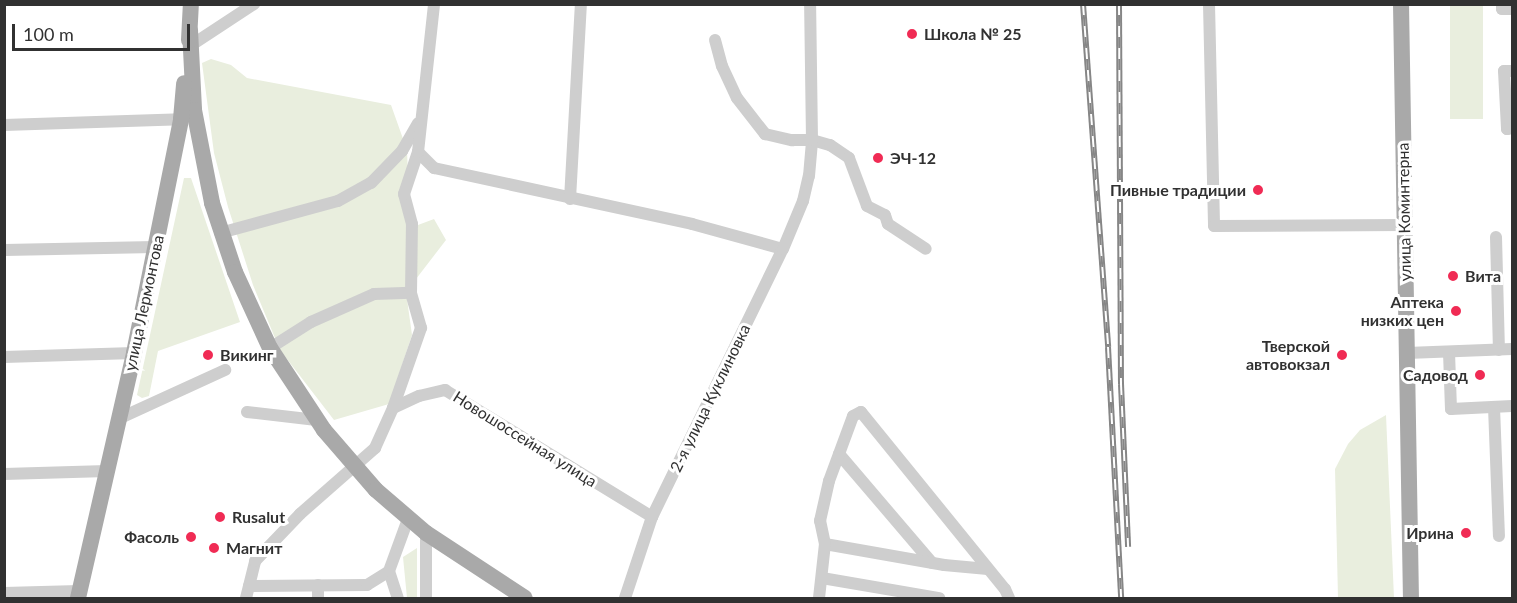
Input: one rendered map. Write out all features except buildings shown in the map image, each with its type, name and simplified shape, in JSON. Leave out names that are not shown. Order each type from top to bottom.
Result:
[{"type":"main road","name":"улица Лермонтова","points":[[78,595],[134,353],[181,119],[190,38],[191,4]]},
{"type":"main road","name":"улица Коминтерна","points":[[1401,4],[1412,598]]},
{"type":"main road","points":[[190,38],[198,141],[220,233],[234,272],[270,348],[317,420],[355,467],[408,519],[525,598]]},
{"type":"street","points":[[190,38],[254,4]]},
{"type":"street","points":[[246,598],[255,561],[300,514],[375,448],[393,408],[421,328],[411,293],[412,224],[404,194],[418,152],[434,4]]},
{"type":"street","points":[[570,199],[581,4]]},
{"type":"street","name":"2-я улица Куклиновка","points":[[625,598],[652,517],[783,249],[803,201],[809,176],[812,140],[810,4]]},
{"type":"street","points":[[1209,4],[1214,226],[1404,225]]},
{"type":"street","points":[[1502,4],[1502,9],[1512,9]]},
{"type":"street","points":[[715,40],[722,66],[737,98],[765,134],[792,140],[812,140],[830,145],[849,158],[867,206],[885,215],[888,224],[926,249]]},
{"type":"street","points":[[1512,71],[1504,71],[1507,129],[1512,128]]},
{"type":"street","points":[[220,233],[338,201],[371,183],[402,151],[420,118]]},
{"type":"street","points":[[4,125],[181,119]]},
{"type":"street","points":[[418,152],[434,168],[692,224],[783,249]]},
{"type":"street","points":[[1496,237],[1499,350]]},
{"type":"street","points":[[4,250],[155,247]]},
{"type":"street","points":[[270,348],[312,322],[374,294],[411,293]]},
{"type":"street","points":[[1407,353],[1512,349]]},
{"type":"street","points":[[1449,352],[1451,409],[1512,406]]},
{"type":"street","points":[[4,357],[134,353]]},
{"type":"street","points":[[118,419],[225,370]]},
{"type":"street","name":"Новошоссейная улица","points":[[393,408],[419,396],[445,390],[652,517]]},
{"type":"street","points":[[1494,407],[1499,536]]},
{"type":"street","points":[[247,412],[317,420]]},
{"type":"street","points":[[819,598],[825,544],[820,521],[828,481],[853,416],[861,412],[1005,590],[1008,598]]},
{"type":"street","points":[[839,454],[932,563]]},
{"type":"street","points":[[4,474],[107,471]]},
{"type":"street","points":[[249,586],[368,585],[389,571],[408,519]]},
{"type":"street","points":[[426,533],[426,598]]},
{"type":"street","points":[[825,544],[932,563],[988,569]]},
{"type":"street","points":[[389,571],[398,598]]},
{"type":"street","points":[[822,578],[939,598]]},
{"type":"street","points":[[318,585],[318,598]]},
{"type":"street","points":[[4,593],[78,595]]},
{"type":"green space","points":[[1450,5],[1483,5],[1483,119],[1450,119]]},
{"type":"green space","points":[[211,59],[231,65],[247,78],[391,105],[407,150],[410,228],[434,219],[446,240],[406,292],[412,335],[389,404],[334,420],[280,350],[253,285],[228,207],[214,153],[202,63]]},
{"type":"green space","points":[[184,178],[191,178],[240,322],[158,351],[149,396],[142,398],[137,395]]},
{"type":"green space","points":[[1386,415],[1394,598],[1338,598],[1335,469],[1348,444],[1360,430]]},
{"type":"green space","points":[[417,548],[417,598],[407,598],[403,557]]},
{"type":"railway","points":[[1083,4],[1108,347],[1121,598]]},
{"type":"railway","points":[[1119,4],[1121,384],[1128,547]]},
{"type":"place","name":"Школа № 25","points":[[912,34]]},
{"type":"place","name":"ЭЧ-12","points":[[878,158]]},
{"type":"place","name":"Пивные традиции","points":[[1258,190]]},
{"type":"place","name":"Вита","points":[[1453,276]]},
{"type":"place","name":"Аптека низких цен","points":[[1456,311]]},
{"type":"place","name":"Викинг","points":[[208,355]]},
{"type":"place","name":"Тверской автовокзал","points":[[1342,355]]},
{"type":"place","name":"Садовод","points":[[1480,375]]},
{"type":"place","name":"Rusalut","points":[[220,517]]},
{"type":"place","name":"Ирина","points":[[1466,533]]},
{"type":"place","name":"Фасоль","points":[[191,537]]},
{"type":"place","name":"Магнит","points":[[214,548]]}]
